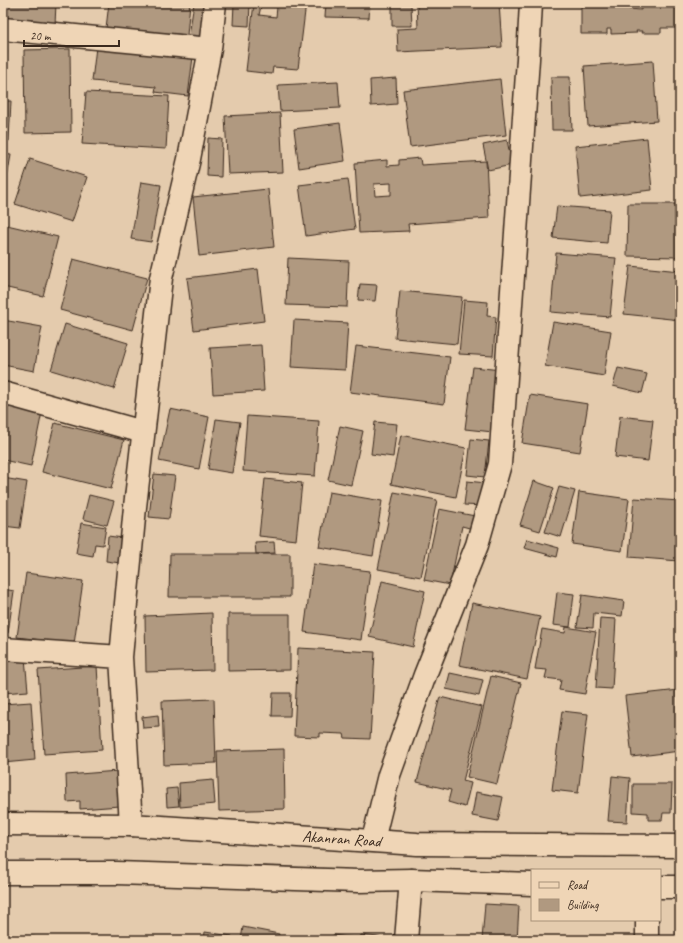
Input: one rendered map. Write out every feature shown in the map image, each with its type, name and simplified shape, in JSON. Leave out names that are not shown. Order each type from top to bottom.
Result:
[{"type":"street","points":[[131,825],[120,657],[161,278],[189,160],[210,48],[215,3]]},
{"type":"street","points":[[373,840],[389,775],[425,675],[477,545],[500,464],[531,3]]},
{"type":"street","points":[[3,29],[210,48]]},
{"type":"street","points":[[3,393],[144,432]]},
{"type":"street","points":[[3,649],[120,657]]},
{"type":"street","name":"Akanran Road","points":[[3,824],[131,825],[417,844],[680,846]]},
{"type":"street","points":[[3,873],[118,873],[358,881],[411,880],[531,884]]},
{"type":"street","points":[[406,940],[411,880]]},
{"type":"street","points":[[661,887],[680,887]]},
{"type":"street","points":[[647,921],[647,940]]},
{"type":"building","points":[[3,3],[56,3],[55,25],[3,24]]},
{"type":"building","points":[[109,3],[190,3],[187,35],[106,28]]},
{"type":"building","points":[[194,3],[208,3],[203,38],[189,36]]},
{"type":"building","points":[[234,3],[250,3],[249,26],[233,25]]},
{"type":"building","points":[[254,3],[306,3],[298,69],[273,67],[272,74],[246,71]],"holes":[[[261,6],[277,7],[276,17],[259,15]]]},
{"type":"building","points":[[326,3],[370,3],[369,18],[325,17]]},
{"type":"building","points":[[417,3],[499,3],[502,47],[398,52],[397,29],[418,28]]},
{"type":"building","points":[[581,3],[630,3],[680,3],[680,28],[661,28],[661,33],[641,33],[642,31],[636,31],[637,33],[611,34],[611,29],[607,29],[607,34],[581,34]],"holes":[[[630,3],[642,5],[641,10],[629,9]]]},
{"type":"building","points":[[392,5],[411,5],[412,26],[392,26]]},
{"type":"building","points":[[96,47],[193,57],[188,96],[155,92],[156,87],[92,81]]},
{"type":"building","points":[[3,49],[7,50],[3,92]]},
{"type":"building","points":[[70,49],[71,132],[25,133],[24,50]]},
{"type":"building","points":[[653,61],[657,121],[588,126],[584,66]]},
{"type":"building","points":[[551,77],[570,77],[572,130],[552,130]]},
{"type":"building","points":[[396,78],[397,104],[371,106],[370,80]]},
{"type":"building","points":[[500,79],[506,135],[410,147],[403,90]]},
{"type":"building","points":[[338,82],[340,108],[280,111],[278,85]]},
{"type":"building","points":[[86,92],[169,96],[166,149],[82,144]]},
{"type":"building","points":[[3,101],[11,101],[9,141],[3,141]]},
{"type":"building","points":[[280,113],[283,172],[228,174],[225,116]]},
{"type":"building","points":[[340,123],[345,161],[299,168],[294,129]]},
{"type":"building","points":[[208,138],[222,139],[221,177],[207,176]]},
{"type":"building","points":[[647,138],[652,190],[580,198],[575,146]]},
{"type":"building","points":[[507,140],[512,165],[488,170],[483,145]]},
{"type":"building","points":[[3,154],[11,155],[3,201]]},
{"type":"building","points":[[420,158],[421,165],[486,161],[489,218],[408,224],[409,231],[359,233],[355,163],[387,160],[387,166],[399,165],[399,160]],"holes":[[[391,183],[391,195],[375,196],[374,184]]]},
{"type":"building","points":[[30,159],[87,177],[72,222],[15,204]]},
{"type":"building","points":[[348,179],[355,229],[306,236],[299,185]]},
{"type":"building","points":[[141,182],[161,185],[151,242],[131,239]]},
{"type":"building","points":[[268,189],[274,247],[199,256],[193,197]]},
{"type":"building","points":[[628,204],[680,204],[679,257],[627,256]]},
{"type":"building","points":[[557,206],[610,210],[607,243],[553,238]]},
{"type":"building","points":[[7,225],[58,237],[43,296],[3,287],[3,242]]},
{"type":"building","points":[[556,253],[616,258],[610,317],[551,312]]},
{"type":"building","points":[[288,258],[349,261],[347,307],[286,305]]},
{"type":"building","points":[[73,259],[147,278],[133,330],[60,310]]},
{"type":"building","points":[[630,266],[680,271],[680,320],[624,314]]},
{"type":"building","points":[[258,269],[264,321],[194,330],[187,278]]},
{"type":"building","points":[[360,284],[377,285],[375,301],[358,300]]},
{"type":"building","points":[[400,291],[462,297],[457,344],[395,338]]},
{"type":"building","points":[[464,300],[488,302],[487,316],[496,317],[493,356],[459,354]]},
{"type":"building","points":[[3,320],[42,327],[34,371],[3,365]]},
{"type":"building","points":[[294,320],[348,323],[345,370],[291,367]]},
{"type":"building","points":[[553,322],[611,331],[604,376],[545,366]]},
{"type":"building","points":[[65,324],[128,343],[114,389],[51,370]]},
{"type":"building","points":[[261,345],[264,391],[213,394],[210,348]]},
{"type":"building","points":[[356,346],[450,357],[444,404],[350,392]]},
{"type":"building","points":[[473,367],[501,370],[493,432],[465,429]]},
{"type":"building","points":[[618,368],[647,374],[642,393],[613,386]]},
{"type":"building","points":[[530,395],[588,404],[580,452],[522,443]]},
{"type":"building","points":[[3,404],[42,412],[31,466],[3,460]]},
{"type":"building","points":[[170,409],[209,417],[199,469],[159,461]]},
{"type":"building","points":[[247,416],[319,421],[315,476],[243,471]]},
{"type":"building","points":[[620,416],[653,420],[648,461],[615,457]]},
{"type":"building","points":[[216,419],[240,422],[232,473],[208,469]]},
{"type":"building","points":[[375,422],[397,424],[393,457],[371,454]]},
{"type":"building","points":[[55,423],[124,440],[111,489],[42,472]]},
{"type":"building","points":[[340,426],[363,431],[351,485],[328,480]]},
{"type":"building","points":[[401,435],[466,448],[456,497],[391,484]]},
{"type":"building","points":[[471,439],[489,441],[485,477],[467,475]]},
{"type":"building","points":[[154,474],[175,476],[169,519],[149,517]]},
{"type":"building","points":[[3,478],[27,482],[20,528],[3,526]]},
{"type":"building","points":[[265,479],[302,483],[296,540],[259,536]]},
{"type":"building","points":[[467,481],[486,483],[484,506],[464,505]]},
{"type":"building","points":[[534,481],[554,488],[540,531],[520,525]]},
{"type":"building","points":[[559,487],[575,491],[561,537],[545,532]]},
{"type":"building","points":[[329,492],[382,501],[373,556],[319,547]]},
{"type":"building","points":[[394,492],[437,500],[421,577],[378,569]]},
{"type":"building","points":[[579,492],[629,499],[622,551],[572,544]]},
{"type":"building","points":[[89,495],[114,501],[107,525],[83,519]]},
{"type":"building","points":[[634,498],[680,501],[679,561],[629,557]]},
{"type":"building","points":[[439,509],[475,516],[473,529],[462,526],[450,585],[424,580]]},
{"type":"building","points":[[81,523],[106,527],[103,545],[95,544],[93,556],[76,553]]},
{"type":"building","points":[[108,536],[123,538],[120,563],[106,561]]},
{"type":"building","points":[[527,539],[559,548],[557,557],[524,548]]},
{"type":"building","points":[[274,542],[275,553],[256,554],[255,543]]},
{"type":"building","points":[[170,554],[290,554],[290,597],[169,597]]},
{"type":"building","points":[[313,564],[370,571],[361,640],[304,632]]},
{"type":"building","points":[[26,573],[83,581],[74,644],[17,637]]},
{"type":"building","points":[[382,581],[425,591],[413,647],[369,637]]},
{"type":"building","points":[[3,589],[14,591],[8,633],[3,632]]},
{"type":"building","points":[[557,592],[574,594],[570,627],[553,625]]},
{"type":"building","points":[[582,595],[624,601],[622,616],[594,613],[593,628],[577,627]]},
{"type":"building","points":[[472,603],[540,617],[527,679],[459,665]]},
{"type":"building","points":[[212,613],[213,670],[146,672],[145,616]]},
{"type":"building","points":[[228,614],[290,614],[290,670],[228,671]]},
{"type":"building","points":[[600,618],[616,619],[612,689],[596,688]]},
{"type":"building","points":[[566,627],[596,632],[585,694],[559,690],[561,680],[545,678],[547,670],[535,669],[542,629],[565,633]]},
{"type":"building","points":[[298,648],[375,652],[370,739],[345,738],[344,734],[320,733],[320,737],[294,736]]},
{"type":"building","points":[[25,658],[28,691],[3,693],[3,660]]},
{"type":"building","points":[[97,666],[102,750],[44,754],[38,670]]},
{"type":"building","points":[[450,673],[483,680],[479,696],[446,689]]},
{"type":"building","points":[[491,676],[521,683],[497,784],[467,777]]},
{"type":"building","points":[[679,690],[680,751],[632,757],[625,696]]},
{"type":"building","points":[[273,693],[291,693],[290,716],[272,716]]},
{"type":"building","points":[[440,697],[482,707],[463,781],[471,783],[465,807],[448,802],[451,790],[417,782]]},
{"type":"building","points":[[214,699],[216,763],[164,765],[162,701]]},
{"type":"building","points":[[31,702],[35,760],[3,763],[3,704]]},
{"type":"building","points":[[562,711],[588,714],[578,793],[552,790]]},
{"type":"building","points":[[158,715],[159,727],[143,728],[142,717]]},
{"type":"building","points":[[284,749],[285,809],[219,811],[217,751]]},
{"type":"building","points":[[118,771],[120,806],[80,809],[80,801],[67,802],[66,775]]},
{"type":"building","points":[[612,776],[630,778],[627,822],[608,821]]},
{"type":"building","points":[[213,780],[215,804],[180,807],[179,783]]},
{"type":"building","points":[[633,784],[672,784],[671,813],[663,813],[662,820],[648,820],[648,813],[633,812]]},
{"type":"building","points":[[177,788],[179,806],[167,807],[166,789]]},
{"type":"building","points":[[476,792],[503,797],[498,821],[472,816]]},
{"type":"building","points":[[485,904],[519,906],[517,940],[482,940]]},
{"type":"building","points":[[677,925],[680,925],[680,940],[676,940]]},
{"type":"building","points":[[243,927],[279,934],[278,940],[241,940]]},
{"type":"building","points":[[205,932],[232,936],[231,940],[204,940]]},
{"type":"building","points":[[7,934],[35,937],[34,940],[6,940]]},
{"type":"building","points":[[333,935],[356,938],[355,940],[332,940]]},
{"type":"building","points":[[361,935],[386,938],[386,940],[360,940]]},
{"type":"building","points":[[282,936],[303,940],[282,940]]}]
